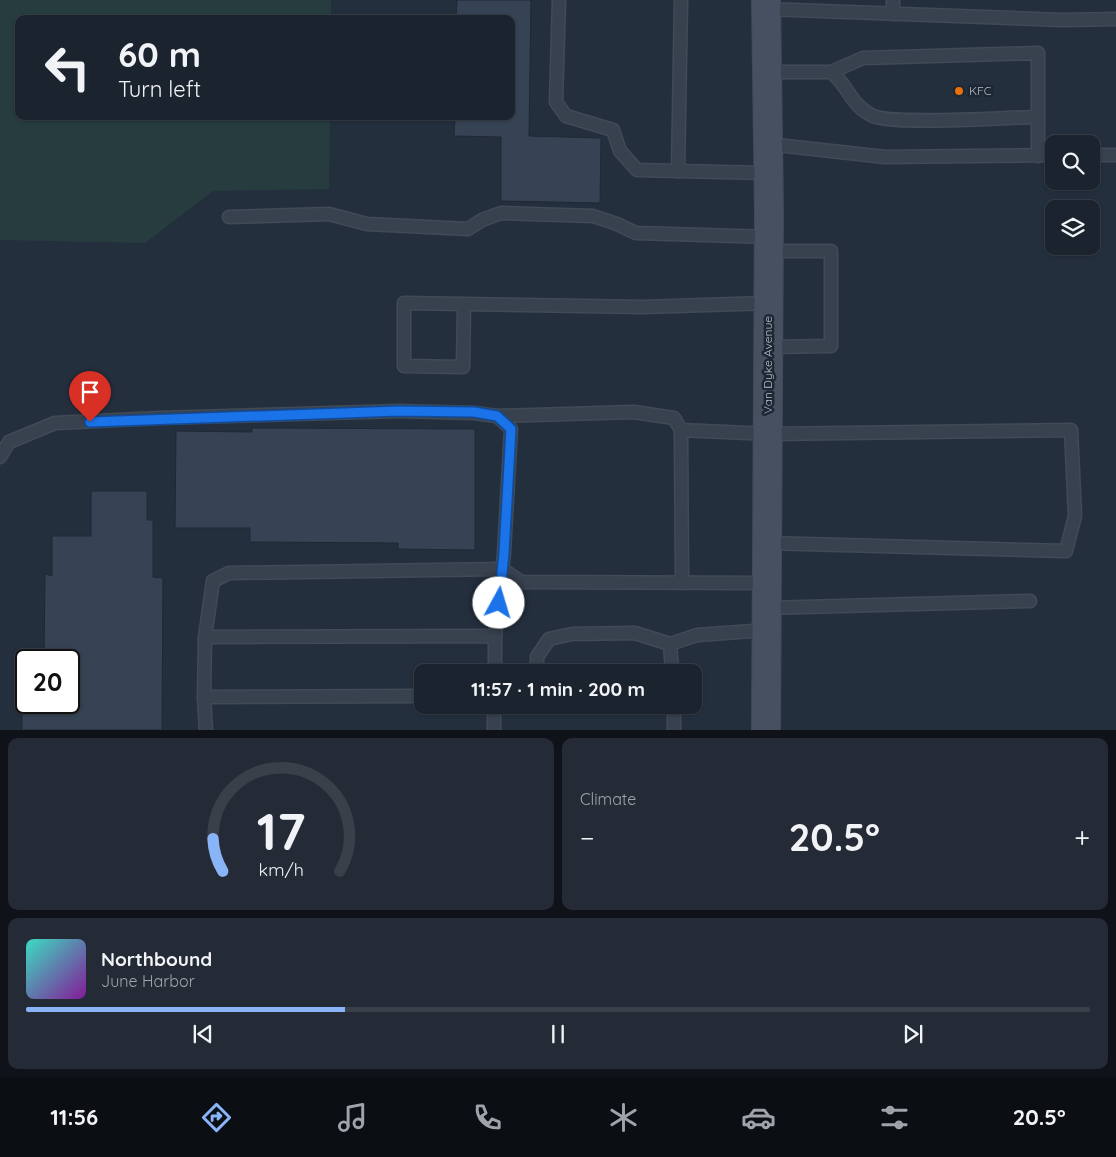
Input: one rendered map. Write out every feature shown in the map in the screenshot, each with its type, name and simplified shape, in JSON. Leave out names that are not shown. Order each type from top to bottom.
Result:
[{"type":"main road","name":"Van Dyke Avenue","points":[[766,4],[769,244],[766,730]]},
{"type":"lane","points":[[559,0],[556,102],[566,116],[613,130],[620,151],[636,170],[768,173]]},
{"type":"lane","points":[[678,171],[681,0]]},
{"type":"lane","points":[[893,0],[893,14]]},
{"type":"lane","points":[[766,4],[893,14],[1063,20],[1116,19]]},
{"type":"lane","points":[[767,72],[831,72],[863,58],[1038,54],[1038,156]]},
{"type":"lane","points":[[831,72],[840,78],[851,100],[874,117],[897,120],[1038,117]]},
{"type":"lane","points":[[768,144],[885,157],[1045,156]]},
{"type":"lane","points":[[1100,155],[1116,155]]},
{"type":"lane","points":[[229,217],[328,214],[367,224],[468,229],[482,220],[501,213],[584,216],[617,224],[636,234],[769,244],[831,251],[831,346],[768,347]]},
{"type":"lane","points":[[464,304],[463,367],[404,366],[404,303],[464,304],[643,307],[768,303]]},
{"type":"lane","points":[[0,456],[9,442],[55,424],[160,418],[399,411],[474,412],[497,416],[634,412],[674,418],[681,430],[682,583]]},
{"type":"lane","points":[[495,664],[495,636],[502,570],[511,429],[497,416]]},
{"type":"lane","points":[[681,430],[768,434],[1071,430],[1075,516],[1066,551],[767,544]]},
{"type":"lane","points":[[206,730],[204,697],[205,637],[213,581],[229,573],[502,570],[521,582],[682,583],[766,607],[1030,601]]},
{"type":"lane","points":[[537,664],[537,657],[549,639],[572,634],[635,633],[670,644],[766,607]]},
{"type":"lane","points":[[205,637],[495,636]]},
{"type":"lane","points":[[670,644],[671,664]]},
{"type":"lane","points":[[204,697],[414,696]]},
{"type":"lane","points":[[494,714],[494,730]]},
{"type":"lane","points":[[674,714],[674,730]]},
{"type":"green space","points":[[0,0],[331,0],[331,15],[15,15],[15,120],[330,120],[329,189],[213,191],[145,243],[0,240]]},
{"type":"building","points":[[457,0],[531,0],[529,136],[601,138],[600,203],[501,201],[501,137],[454,136],[455,120],[515,120],[515,15],[456,15]]},
{"type":"building","points":[[252,428],[475,429],[475,550],[398,549],[398,543],[250,542],[250,528],[175,528],[176,431],[252,432]]},
{"type":"building","points":[[91,491],[147,491],[147,520],[153,520],[153,577],[163,578],[162,730],[22,730],[22,714],[80,714],[80,649],[44,649],[45,574],[52,576],[52,536],[91,536]]},
{"type":"place","name":"KFC","points":[[959,91]]},
{"type":"route","points":[[90,422],[160,418],[399,411],[474,412],[497,416],[511,429],[504,553],[499,603]]}]
